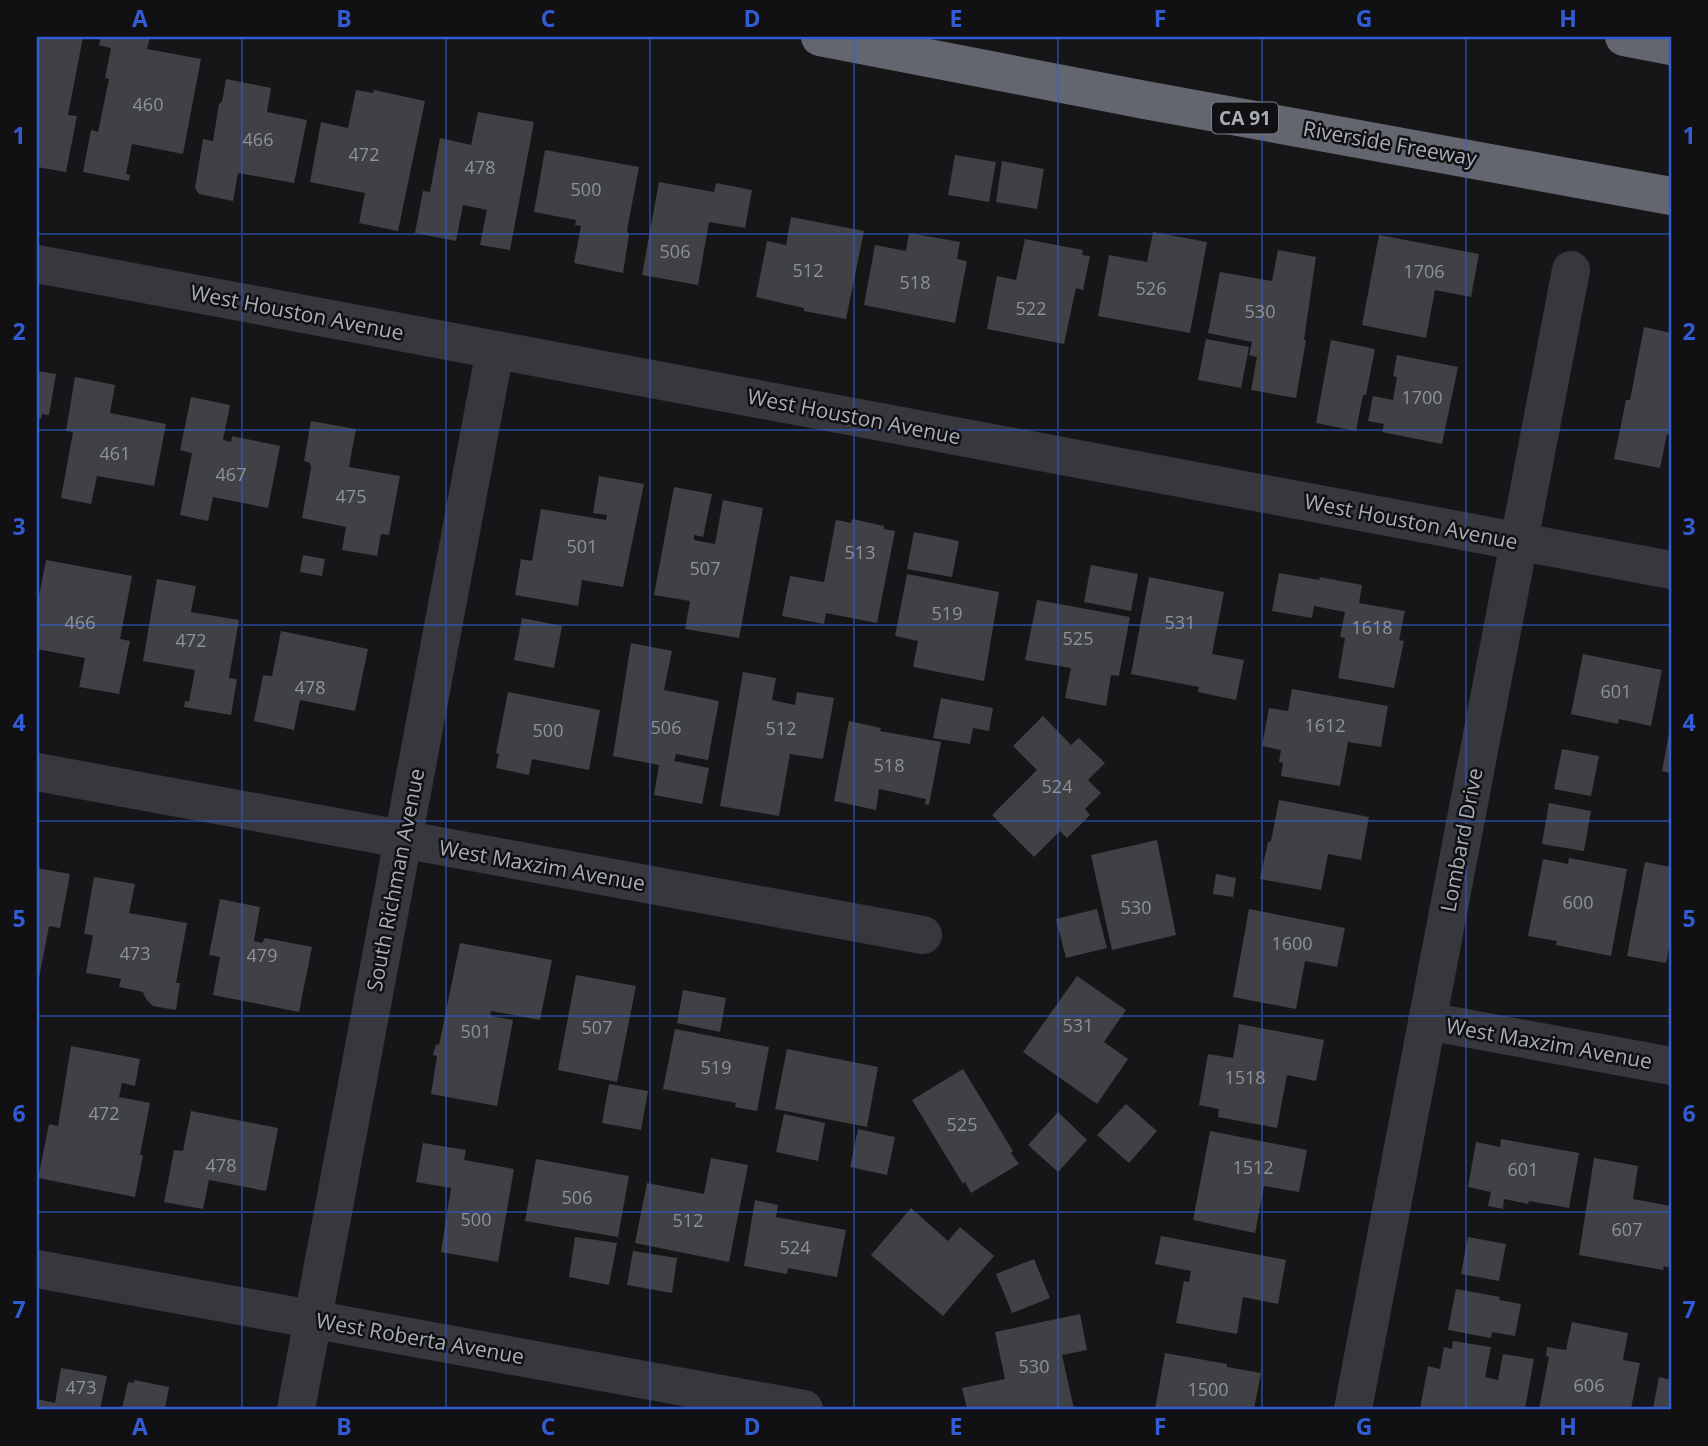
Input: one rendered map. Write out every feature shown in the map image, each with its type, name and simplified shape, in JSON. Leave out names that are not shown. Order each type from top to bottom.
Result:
[{"type":"highway","name":"Riverside Freeway","points":[[820,37],[1145,100],[1671,196]]},
{"type":"highway","points":[[1623,37],[1671,46]]},
{"type":"street","name":"West Houston Avenue","points":[[37,264],[1671,570]]},
{"type":"street","name":"Lombard Drive","points":[[1353,1409],[1571,270]]},
{"type":"street","name":"South Richman Avenue","points":[[296,1409],[495,350]]},
{"type":"street","name":"West Maxzim Avenue","points":[[37,772],[923,935]]},
{"type":"street","name":"West Maxzim Avenue","points":[[1427,1021],[1671,1066]]},
{"type":"street","name":"West Roberta Avenue","points":[[37,1269],[804,1409]]},
{"type":"building","points":[[37,37],[83,37],[68,115],[77,116],[66,172],[37,167]]},
{"type":"building","points":[[101,37],[150,37],[147,49],[201,59],[183,154],[132,144],[126,174],[130,175],[129,181],[83,172],[91,130],[98,132],[109,79],[105,78],[111,48],[99,45]]},
{"type":"building","points":[[226,79],[271,88],[267,112],[307,120],[294,183],[238,173],[233,201],[199,194],[195,188],[203,139],[213,141]]},
{"type":"building","points":[[356,90],[373,93],[374,90],[425,101],[398,231],[359,223],[365,193],[310,182],[321,122],[348,128]]},
{"type":"building","points":[[478,112],[534,122],[510,250],[480,245],[487,210],[463,205],[456,241],[415,233],[423,191],[430,192],[440,138],[471,145]]},
{"type":"building","points":[[545,150],[639,167],[627,230],[629,235],[623,273],[574,263],[581,226],[575,225],[576,220],[534,212]]},
{"type":"building","points":[[955,155],[996,162],[989,202],[948,195]]},
{"type":"building","points":[[1002,161],[1044,169],[1037,209],[996,202]]},
{"type":"building","points":[[659,182],[714,192],[716,183],[752,190],[745,228],[709,222],[698,285],[642,275]]},
{"type":"building","points":[[791,217],[864,231],[846,319],[804,311],[804,308],[756,297],[767,241],[786,245]]},
{"type":"building","points":[[1153,232],[1207,242],[1190,333],[1098,316],[1109,255],[1147,262]]},
{"type":"building","points":[[909,233],[960,242],[957,259],[967,261],[955,323],[864,305],[875,245],[906,251]]},
{"type":"building","points":[[1379,235],[1479,254],[1471,297],[1435,290],[1426,338],[1362,325]]},
{"type":"building","points":[[1025,239],[1083,250],[1082,255],[1090,256],[1083,290],[1076,288],[1064,344],[987,329],[997,276],[1016,280]]},
{"type":"building","points":[[1278,250],[1316,257],[1296,398],[1251,390],[1257,357],[1249,355],[1252,342],[1208,333],[1220,272],[1272,281]]},
{"type":"building","points":[[1644,327],[1671,333],[1671,435],[1667,434],[1660,468],[1614,459],[1626,400],[1630,400]]},
{"type":"building","points":[[1206,339],[1249,347],[1241,388],[1198,380]]},
{"type":"building","points":[[1331,340],[1375,349],[1356,431],[1316,423]]},
{"type":"building","points":[[1397,355],[1458,367],[1442,444],[1382,432],[1384,424],[1368,421],[1373,396],[1393,400],[1397,377],[1393,376]]},
{"type":"building","points":[[37,371],[56,374],[49,415],[42,414],[41,419],[37,418]]},
{"type":"building","points":[[75,377],[115,385],[110,413],[166,424],[154,486],[97,476],[91,504],[61,498],[73,432],[66,431]]},
{"type":"building","points":[[191,397],[230,405],[223,440],[231,442],[232,436],[280,446],[268,508],[213,497],[208,521],[180,515],[192,453],[180,450]]},
{"type":"building","points":[[311,421],[356,429],[349,467],[400,476],[389,535],[381,534],[377,556],[342,550],[346,527],[302,518],[311,468],[310,463],[304,461]]},
{"type":"building","points":[[599,476],[644,484],[623,587],[582,580],[578,606],[515,595],[521,559],[532,561],[541,509],[606,520],[607,515],[593,513]]},
{"type":"building","points":[[674,487],[712,494],[703,537],[694,535],[694,540],[715,544],[723,500],[763,508],[739,638],[685,629],[690,601],[654,595]]},
{"type":"building","points":[[852,519],[895,531],[877,623],[826,613],[824,624],[782,616],[790,576],[824,582],[836,520],[851,523]]},
{"type":"building","points":[[914,532],[959,541],[952,577],[907,569]]},
{"type":"building","points":[[303,555],[325,559],[322,576],[300,572]]},
{"type":"building","points":[[46,560],[132,576],[120,639],[130,641],[119,694],[79,687],[85,658],[37,649],[37,606]]},
{"type":"building","points":[[1091,565],[1138,574],[1131,611],[1084,602]]},
{"type":"building","points":[[1279,573],[1362,585],[1359,603],[1405,611],[1399,640],[1404,641],[1394,688],[1338,678],[1345,638],[1340,637],[1345,612],[1314,606],[1312,618],[1272,611]]},
{"type":"building","points":[[907,574],[999,592],[984,681],[913,667],[918,641],[895,636]]},
{"type":"building","points":[[1149,577],[1224,592],[1212,654],[1244,660],[1236,700],[1198,692],[1199,687],[1131,674]]},
{"type":"building","points":[[157,579],[196,586],[191,612],[239,620],[229,678],[237,679],[231,715],[184,707],[185,701],[189,702],[195,670],[143,661]]},
{"type":"building","points":[[1037,600],[1130,617],[1119,676],[1111,675],[1106,706],[1065,698],[1071,668],[1025,660]]},
{"type":"building","points":[[522,618],[562,626],[554,668],[514,660]]},
{"type":"building","points":[[281,631],[368,649],[355,711],[300,700],[294,730],[254,721],[263,675],[272,676]]},
{"type":"building","points":[[631,643],[672,651],[664,690],[719,701],[708,760],[676,754],[674,761],[709,768],[702,804],[654,795],[659,765],[613,756]]},
{"type":"building","points":[[1583,654],[1662,670],[1651,726],[1619,719],[1618,724],[1571,714]]},
{"type":"building","points":[[743,672],[776,678],[772,700],[795,705],[797,692],[834,698],[823,759],[790,754],[779,816],[720,806]]},
{"type":"building","points":[[1292,689],[1388,706],[1381,747],[1348,742],[1340,786],[1281,776],[1281,750],[1262,746],[1269,708],[1288,711]]},
{"type":"building","points":[[508,692],[600,710],[589,770],[532,759],[529,775],[496,768],[499,754],[496,753]]},
{"type":"building","points":[[941,698],[993,708],[989,731],[973,728],[970,744],[933,738]]},
{"type":"building","points":[[1043,716],[1071,745],[1079,738],[1105,763],[1088,780],[1101,793],[1085,809],[1090,815],[1067,838],[1060,831],[1034,857],[992,815],[1037,770],[1013,746]]},
{"type":"building","points":[[849,721],[881,728],[880,731],[941,742],[929,805],[925,804],[926,799],[879,789],[876,810],[834,801]]},
{"type":"building","points":[[1671,728],[1671,773],[1662,771]]},
{"type":"building","points":[[1562,749],[1599,756],[1591,796],[1554,789]]},
{"type":"building","points":[[1279,800],[1369,817],[1361,860],[1328,854],[1321,890],[1260,879]]},
{"type":"building","points":[[1549,803],[1591,811],[1584,851],[1542,844]]},
{"type":"building","points":[[1157,840],[1176,935],[1112,950],[1091,855]]},
{"type":"building","points":[[1569,858],[1627,869],[1611,956],[1556,945],[1557,941],[1528,936],[1543,859],[1568,864]]},
{"type":"building","points":[[1645,862],[1671,867],[1671,938],[1666,963],[1627,956]]},
{"type":"building","points":[[37,868],[70,874],[60,928],[49,926],[38,983]]},
{"type":"building","points":[[1216,874],[1236,878],[1233,897],[1213,894]]},
{"type":"building","points":[[94,877],[135,884],[129,913],[187,923],[176,983],[180,983],[176,1010],[153,1006],[143,992],[119,987],[121,979],[86,973],[93,935],[84,934]]},
{"type":"building","points":[[220,899],[260,907],[254,941],[262,943],[265,938],[312,947],[299,1012],[213,995],[220,957],[209,955]]},
{"type":"building","points":[[1097,909],[1107,948],[1066,958],[1056,919]]},
{"type":"building","points":[[1249,909],[1345,928],[1337,967],[1305,961],[1296,1009],[1233,997]]},
{"type":"building","points":[[460,943],[552,960],[540,1020],[491,1011],[490,1016],[513,1020],[497,1106],[431,1094],[437,1056],[433,1055],[436,1044],[439,1045]]},
{"type":"building","points":[[576,975],[636,986],[617,1082],[558,1070]]},
{"type":"building","points":[[1077,976],[1126,1010],[1104,1042],[1128,1059],[1097,1104],[1023,1052]]},
{"type":"building","points":[[683,990],[726,998],[720,1032],[677,1023]]},
{"type":"building","points":[[1239,1024],[1324,1040],[1316,1081],[1287,1075],[1277,1128],[1218,1117],[1219,1109],[1199,1105],[1208,1054],[1233,1058]]},
{"type":"building","points":[[675,1029],[769,1047],[757,1111],[735,1107],[736,1103],[663,1089]]},
{"type":"building","points":[[71,1046],[140,1059],[135,1086],[122,1083],[119,1097],[150,1103],[135,1197],[38,1178],[49,1124],[58,1126]]},
{"type":"building","points":[[787,1049],[878,1067],[867,1127],[775,1109]]},
{"type":"building","points":[[963,1069],[1019,1164],[971,1193],[912,1100]]},
{"type":"building","points":[[609,1084],[648,1091],[641,1130],[602,1123]]},
{"type":"building","points":[[1126,1104],[1157,1131],[1129,1163],[1097,1135]]},
{"type":"building","points":[[191,1111],[278,1128],[266,1191],[209,1180],[203,1209],[164,1202],[174,1150],[183,1151]]},
{"type":"building","points":[[1058,1112],[1087,1140],[1058,1172],[1028,1145]]},
{"type":"building","points":[[784,1114],[825,1123],[818,1161],[776,1152]]},
{"type":"building","points":[[858,1129],[895,1137],[887,1175],[850,1167]]},
{"type":"building","points":[[1210,1131],[1307,1150],[1299,1192],[1264,1186],[1255,1233],[1193,1220]]},
{"type":"building","points":[[1501,1139],[1579,1153],[1569,1208],[1504,1199],[1503,1209],[1488,1206],[1491,1192],[1468,1187],[1476,1142],[1500,1147]]},
{"type":"building","points":[[423,1143],[466,1150],[464,1160],[514,1169],[498,1262],[441,1252],[451,1188],[416,1182]]},
{"type":"building","points":[[711,1158],[748,1165],[729,1262],[635,1243],[647,1183],[704,1194]]},
{"type":"building","points":[[1594,1158],[1638,1166],[1633,1199],[1671,1206],[1671,1268],[1664,1266],[1663,1270],[1579,1255]]},
{"type":"building","points":[[536,1159],[629,1176],[618,1237],[525,1221]]},
{"type":"building","points":[[755,1200],[778,1205],[776,1217],[846,1230],[837,1277],[788,1268],[787,1274],[744,1266]]},
{"type":"building","points":[[911,1208],[948,1241],[960,1227],[994,1256],[943,1316],[871,1255]]},
{"type":"building","points":[[1161,1236],[1286,1260],[1278,1304],[1243,1297],[1237,1334],[1176,1323],[1184,1281],[1189,1282],[1191,1271],[1155,1264]]},
{"type":"building","points":[[575,1237],[617,1243],[609,1285],[569,1277]]},
{"type":"building","points":[[1468,1237],[1506,1244],[1499,1281],[1461,1274]]},
{"type":"building","points":[[633,1251],[677,1258],[672,1293],[627,1285]]},
{"type":"building","points":[[1034,1259],[1050,1298],[1012,1313],[996,1274]]},
{"type":"building","points":[[1456,1289],[1521,1304],[1515,1336],[1492,1332],[1491,1338],[1448,1330]]},
{"type":"building","points":[[1080,1314],[1087,1350],[1062,1355],[1074,1409],[967,1409],[962,1388],[1005,1379],[995,1332]]},
{"type":"building","points":[[1572,1322],[1628,1333],[1623,1360],[1640,1363],[1631,1409],[1539,1409],[1549,1357],[1546,1356],[1547,1347],[1566,1350]]},
{"type":"building","points":[[1453,1341],[1491,1347],[1485,1377],[1498,1380],[1503,1354],[1534,1359],[1525,1409],[1420,1409],[1428,1366],[1440,1369],[1444,1347],[1452,1349]]},
{"type":"building","points":[[1165,1353],[1261,1373],[1254,1409],[1155,1409]]},
{"type":"building","points":[[61,1368],[107,1376],[100,1409],[37,1409],[37,1399],[55,1403]]},
{"type":"building","points":[[1659,1377],[1671,1380],[1671,1409],[1653,1409]]},
{"type":"building","points":[[134,1380],[169,1387],[165,1409],[122,1409],[128,1382],[134,1383]]}]
